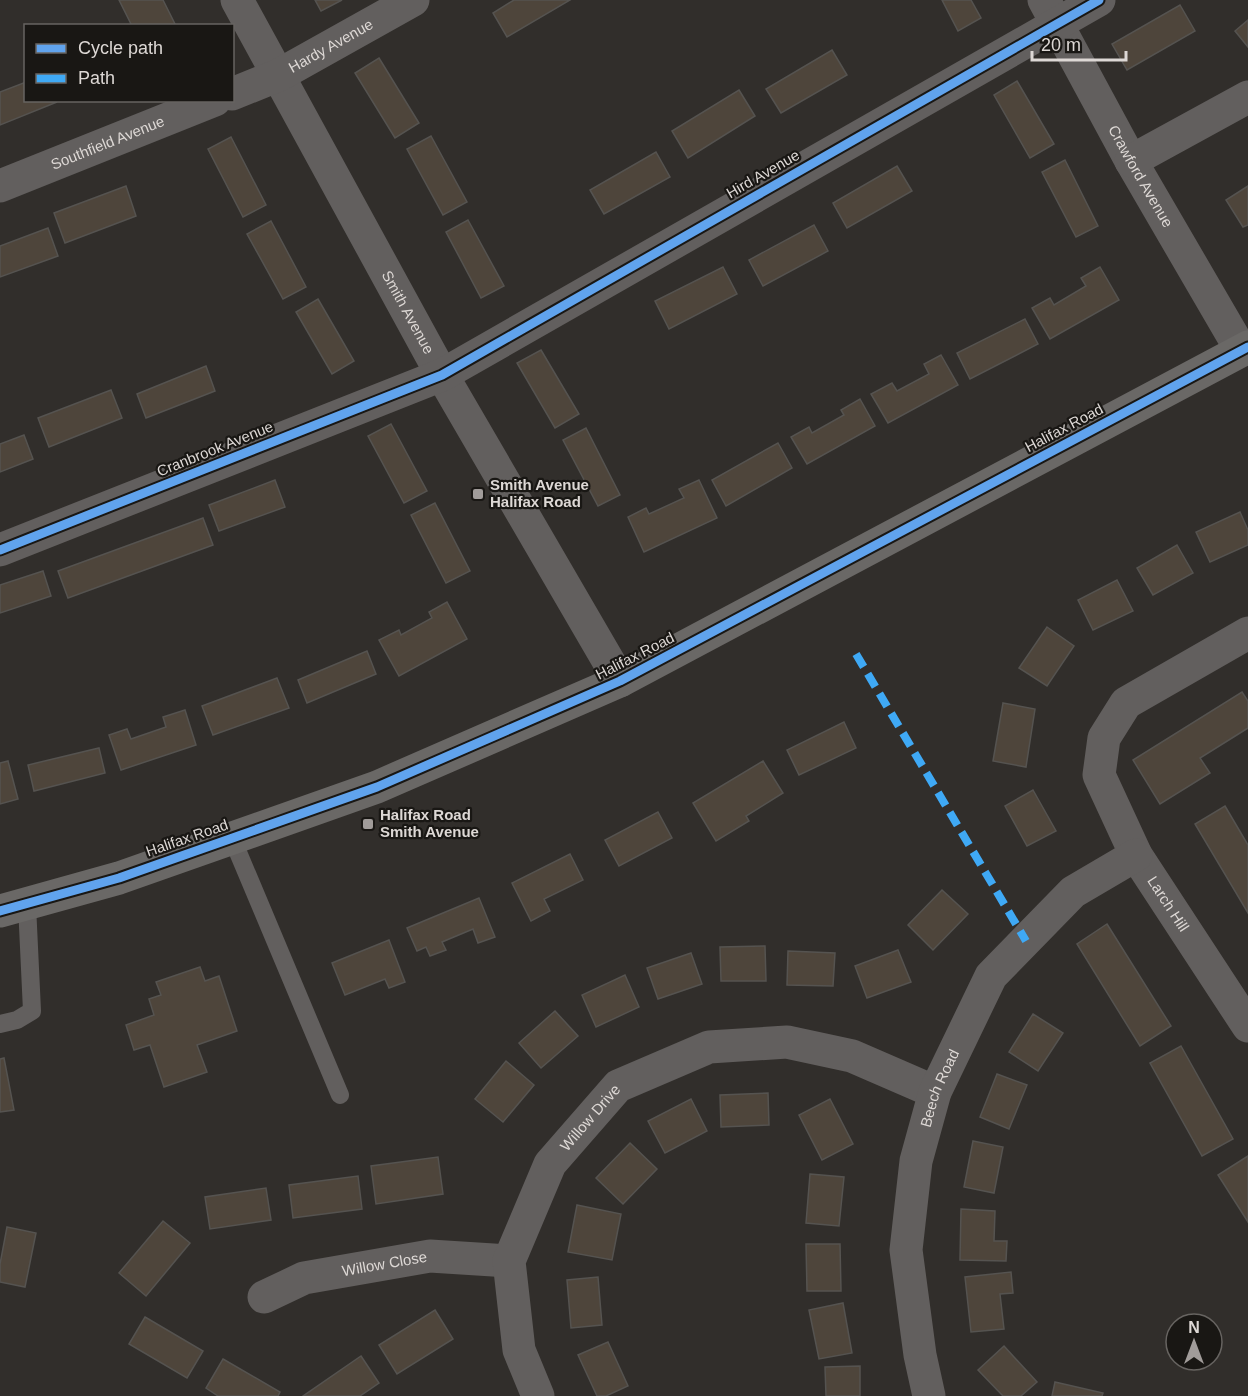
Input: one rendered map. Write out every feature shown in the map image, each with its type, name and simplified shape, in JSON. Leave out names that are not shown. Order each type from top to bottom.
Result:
[{"type":"highway","name":"Halifax Road","points":[[13,908],[119,878],[377,787],[620,681],[1244,349]]},
{"type":"street","name":"Smith Avenue","points":[[237,0],[442,375],[620,681]]},
{"type":"street","name":"Hardy Avenue","points":[[279,75],[413,0]]},
{"type":"street","name":"Hird Avenue","points":[[442,375],[1051,11],[1099,0]]},
{"type":"street","name":"Crawford Avenue","points":[[1051,11],[1131,161],[1244,349]]},
{"type":"street","points":[[234,93],[279,75]]},
{"type":"street","points":[[1131,161],[1248,97]]},
{"type":"street","name":"Southfield Avenue","points":[[0,186],[210,102]]},
{"type":"street","name":"Cranbrook Avenue","points":[[0,550],[442,375]]},
{"type":"street","name":"Larch Hill","points":[[1248,633],[1126,704],[1104,738],[1099,775],[1136,855],[1248,1026]]},
{"type":"street","name":"Beech Road","points":[[929,1396],[920,1355],[906,1250],[916,1161],[935,1092],[991,976],[1073,892],[1136,855]]},
{"type":"street","name":"Willow Drive","points":[[538,1396],[519,1350],[509,1261],[550,1164],[618,1086],[709,1047],[787,1042],[852,1056],[935,1092]]},
{"type":"street","name":"Willow Close","points":[[264,1297],[304,1278],[430,1256],[509,1261]]},
{"type":"lane","points":[[232,838],[340,1095]]},
{"type":"lane","points":[[0,1024],[17,1020],[32,1011],[13,908]]},
{"type":"building","points":[[119,0],[163,0],[175,24],[131,24]]},
{"type":"building","points":[[315,0],[342,0],[321,11]]},
{"type":"building","points":[[514,0],[570,0],[507,37],[493,13]]},
{"type":"building","points":[[942,0],[971,0],[981,18],[958,31]]},
{"type":"building","points":[[1180,5],[1195,31],[1127,70],[1112,44]]},
{"type":"building","points":[[1248,20],[1248,47],[1235,31]]},
{"type":"building","points":[[832,50],[847,75],[781,113],[766,89]]},
{"type":"building","points":[[379,58],[419,123],[395,138],[355,73]]},
{"type":"building","points":[[1017,81],[1054,144],[1030,158],[994,95]]},
{"type":"building","points":[[24,83],[24,102],[57,102],[0,125],[0,92]]},
{"type":"building","points":[[739,90],[755,116],[688,158],[672,131]]},
{"type":"building","points":[[431,136],[467,202],[443,215],[407,149]]},
{"type":"building","points":[[231,137],[266,205],[243,217],[208,149]]},
{"type":"building","points":[[656,152],[670,177],[604,214],[590,190]]},
{"type":"building","points":[[1065,160],[1098,226],[1076,237],[1042,172]]},
{"type":"building","points":[[897,166],[912,191],[847,228],[833,203]]},
{"type":"building","points":[[126,186],[136,216],[65,243],[54,213]]},
{"type":"building","points":[[1248,186],[1248,225],[1243,227],[1226,200]]},
{"type":"building","points":[[468,220],[504,286],[481,298],[446,232]]},
{"type":"building","points":[[271,221],[306,287],[283,299],[247,234]]},
{"type":"building","points":[[814,225],[828,251],[763,286],[749,260]]},
{"type":"building","points":[[48,228],[58,256],[0,277],[0,246]]},
{"type":"building","points":[[723,267],[737,294],[669,329],[655,301]]},
{"type":"building","points":[[1100,267],[1119,300],[1050,339],[1032,308],[1050,298],[1054,305],[1086,286],[1081,278]]},
{"type":"building","points":[[318,299],[354,361],[332,374],[296,312]]},
{"type":"building","points":[[1025,319],[1038,344],[970,379],[957,353]]},
{"type":"building","points":[[541,350],[579,414],[555,428],[517,363]]},
{"type":"building","points":[[941,355],[958,385],[888,423],[871,394],[892,383],[897,391],[929,374],[924,364]]},
{"type":"building","points":[[206,366],[215,391],[146,418],[137,394]]},
{"type":"building","points":[[111,390],[122,418],[49,447],[38,418]]},
{"type":"building","points":[[860,399],[875,426],[807,464],[791,437],[809,427],[812,433],[844,415],[841,410]]},
{"type":"building","points":[[391,424],[427,491],[404,503],[368,436]]},
{"type":"building","points":[[586,428],[620,495],[598,506],[563,440]]},
{"type":"building","points":[[24,435],[33,459],[0,472],[0,444]]},
{"type":"building","points":[[778,443],[792,468],[726,506],[712,480]]},
{"type":"building","points":[[275,480],[285,507],[219,531],[209,505]]},
{"type":"building","points":[[699,480],[717,518],[644,552],[628,517],[646,508],[649,514],[684,498],[679,489]]},
{"type":"building","points":[[435,503],[470,571],[446,583],[411,515]]},
{"type":"building","points":[[1240,512],[1248,530],[1248,545],[1210,562],[1196,532]]},
{"type":"building","points":[[203,518],[213,545],[68,598],[58,571]]},
{"type":"building","points":[[1177,545],[1193,573],[1153,595],[1137,568]]},
{"type":"building","points":[[43,571],[51,596],[0,613],[0,585]]},
{"type":"building","points":[[1117,580],[1133,611],[1093,630],[1078,600]]},
{"type":"building","points":[[447,602],[467,639],[399,676],[379,640],[399,630],[401,635],[432,618],[429,612]]},
{"type":"building","points":[[1047,627],[1074,646],[1047,686],[1019,668]]},
{"type":"building","points":[[367,651],[376,674],[307,703],[298,680]]},
{"type":"building","points":[[277,678],[289,708],[213,735],[202,706]]},
{"type":"building","points":[[1242,692],[1248,701],[1248,728],[1200,758],[1210,773],[1160,804],[1133,760]]},
{"type":"building","points":[[1003,703],[1035,709],[1026,767],[993,761]]},
{"type":"building","points":[[185,710],[196,745],[121,770],[109,735],[127,729],[131,739],[166,727],[163,717]]},
{"type":"building","points":[[844,722],[856,748],[799,775],[787,750]]},
{"type":"building","points":[[99,748],[105,773],[34,791],[28,765]]},
{"type":"building","points":[[8,761],[18,799],[0,804],[0,763]]},
{"type":"building","points":[[763,761],[783,793],[746,816],[749,821],[716,841],[693,803]]},
{"type":"building","points":[[1033,790],[1056,831],[1027,846],[1005,806]]},
{"type":"building","points":[[1225,806],[1248,845],[1248,913],[1195,824]]},
{"type":"building","points":[[658,812],[672,838],[619,866],[605,840]]},
{"type":"building","points":[[570,854],[583,880],[544,899],[550,911],[531,921],[512,883]]},
{"type":"building","points":[[942,890],[968,914],[933,950],[908,925]]},
{"type":"building","points":[[479,898],[495,937],[478,943],[473,929],[442,942],[446,950],[430,956],[426,947],[417,951],[407,928]]},
{"type":"building","points":[[1107,924],[1171,1026],[1140,1046],[1077,944]]},
{"type":"building","points":[[389,940],[405,982],[389,988],[385,979],[345,995],[332,963]]},
{"type":"building","points":[[765,946],[766,981],[721,981],[720,947]]},
{"type":"building","points":[[898,950],[911,982],[867,998],[855,966]]},
{"type":"building","points":[[788,951],[835,953],[833,986],[787,985]]},
{"type":"building","points":[[691,953],[702,984],[658,999],[647,968]]},
{"type":"building","points":[[200,967],[205,981],[219,976],[237,1031],[197,1045],[207,1072],[164,1087],[150,1045],[134,1050],[126,1025],[154,1015],[149,999],[161,995],[156,982]]},
{"type":"building","points":[[625,975],[639,1007],[596,1027],[582,995]]},
{"type":"building","points":[[555,1011],[578,1036],[541,1068],[519,1043]]},
{"type":"building","points":[[1033,1014],[1063,1033],[1038,1071],[1009,1052]]},
{"type":"building","points":[[1181,1046],[1233,1139],[1202,1156],[1150,1063]]},
{"type":"building","points":[[4,1058],[14,1110],[0,1112],[0,1059]]},
{"type":"building","points":[[506,1061],[534,1085],[503,1122],[475,1099]]},
{"type":"building","points":[[997,1074],[1027,1085],[1009,1129],[980,1117]]},
{"type":"building","points":[[768,1093],[769,1125],[721,1127],[720,1095]]},
{"type":"building","points":[[691,1099],[707,1131],[665,1153],[648,1121]]},
{"type":"building","points":[[830,1099],[853,1144],[822,1160],[799,1115]]},
{"type":"building","points":[[973,1141],[1003,1147],[994,1193],[964,1187]]},
{"type":"building","points":[[630,1143],[657,1169],[623,1204],[596,1178]]},
{"type":"building","points":[[1248,1156],[1248,1222],[1218,1175]]},
{"type":"building","points":[[438,1157],[443,1194],[376,1204],[371,1166]]},
{"type":"building","points":[[810,1174],[844,1177],[839,1226],[806,1223]]},
{"type":"building","points":[[358,1176],[362,1209],[293,1218],[289,1185]]},
{"type":"building","points":[[266,1188],[271,1220],[210,1229],[205,1197]]},
{"type":"building","points":[[577,1205],[621,1214],[612,1260],[568,1252]]},
{"type":"building","points":[[961,1209],[995,1211],[994,1241],[1007,1241],[1006,1261],[960,1260]]},
{"type":"building","points":[[163,1221],[190,1243],[146,1296],[119,1273]]},
{"type":"building","points":[[7,1227],[36,1233],[25,1287],[0,1282],[0,1264]]},
{"type":"building","points":[[806,1244],[840,1244],[841,1291],[807,1291]]},
{"type":"building","points":[[1011,1272],[1013,1293],[1000,1294],[1004,1329],[971,1332],[965,1277]]},
{"type":"building","points":[[598,1277],[602,1325],[571,1328],[567,1280]]},
{"type":"building","points":[[843,1303],[852,1353],[819,1359],[809,1310]]},
{"type":"building","points":[[435,1310],[453,1339],[397,1374],[379,1345]]},
{"type":"building","points":[[145,1317],[203,1351],[187,1378],[129,1344]]},
{"type":"building","points":[[608,1342],[628,1386],[606,1396],[597,1396],[578,1355]]},
{"type":"building","points":[[1004,1346],[1037,1382],[1021,1396],[1003,1396],[978,1370]]},
{"type":"building","points":[[361,1356],[379,1383],[360,1396],[303,1396]]},
{"type":"building","points":[[223,1359],[280,1392],[278,1396],[218,1396],[206,1388]]},
{"type":"building","points":[[860,1366],[860,1396],[826,1396],[825,1367]]},
{"type":"building","points":[[1055,1382],[1103,1393],[1102,1396],[1052,1396]]},
{"type":"marked path","points":[[856,654],[1026,941]]},
{"type":"cycle path","points":[[0,550],[442,375],[1099,0]]},
{"type":"cycle path","points":[[0,911],[119,878],[377,787],[620,681],[1248,347]]},
{"type":"place","name":"Smith Avenue Halifax Road","points":[[478,494]]},
{"type":"place","name":"Halifax Road Smith Avenue","points":[[368,824]]}]
